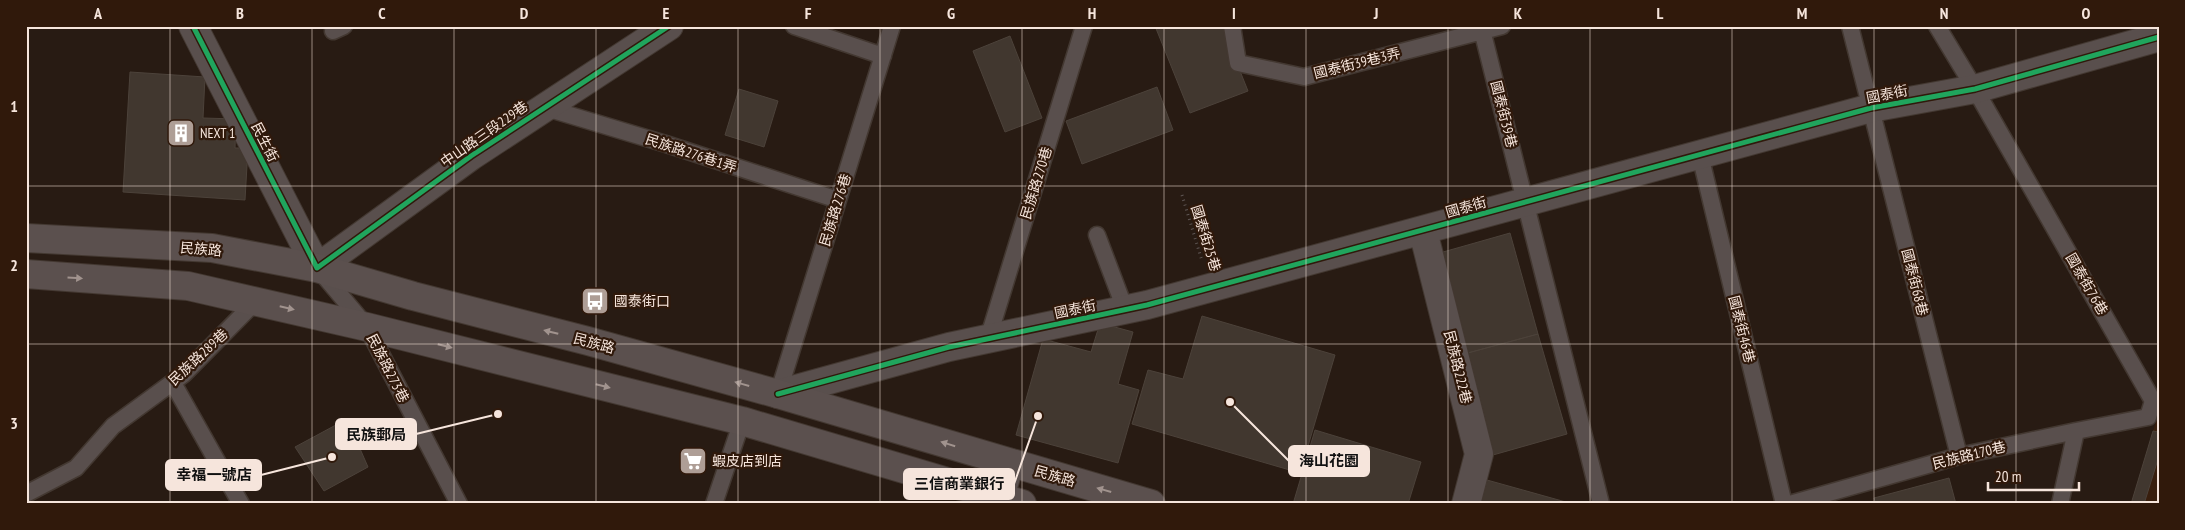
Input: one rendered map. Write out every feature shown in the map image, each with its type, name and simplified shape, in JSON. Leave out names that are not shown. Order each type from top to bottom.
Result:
[{"type":"main road","name":"民族路","points":[[26,238],[212,248],[317,268],[413,296],[588,341],[778,394],[1151,504]]},
{"type":"main road","points":[[26,274],[188,286],[256,301],[367,327],[742,422],[1004,502]]},
{"type":"street","name":"民生街","points":[[193,26],[317,268]]},
{"type":"street","name":"中山路三段229巷","points":[[317,268],[471,156],[669,26]]},
{"type":"street","name":"國泰街","points":[[778,394],[949,347],[1125,310],[1424,231],[1871,108],[1975,89],[2159,37]]},
{"type":"street","name":"民族路222巷","points":[[1424,231],[1479,454],[1466,504]]},
{"type":"street","points":[[1004,502],[1010,463]]},
{"type":"lane","points":[[794,26],[883,56]]},
{"type":"lane","name":"民族路276巷","points":[[778,394],[892,26]]},
{"type":"lane","name":"民族路270巷","points":[[988,339],[1084,26]]},
{"type":"lane","name":"國泰街39巷3弄","points":[[1232,26],[1238,63],[1304,77],[1482,29]]},
{"type":"lane","points":[[1482,29],[1502,26]]},
{"type":"lane","name":"國泰街68巷","points":[[1850,26],[1959,456]]},
{"type":"lane","name":"國泰街76巷","points":[[1937,26],[2154,401]]},
{"type":"lane","name":"國泰街39巷","points":[[1482,29],[1601,504]]},
{"type":"lane","name":"民族路276巷1弄","points":[[543,107],[666,144],[838,200]]},
{"type":"lane","name":"國泰街46巷","points":[[1700,155],[1784,504]]},
{"type":"lane","points":[[1097,235],[1125,310]]},
{"type":"lane","name":"民族路273巷","points":[[317,268],[367,327],[459,504]]},
{"type":"lane","name":"民族路289巷","points":[[26,494],[76,468],[113,426],[184,374],[256,301]]},
{"type":"lane","points":[[173,382],[241,504]]},
{"type":"lane","points":[[2060,504],[2076,431],[2148,417],[2159,383]]},
{"type":"lane","points":[[714,504],[742,422]]},
{"type":"lane","name":"民族路170巷","points":[[1790,504],[1959,456],[2076,431]]},
{"type":"shaded area","points":[[2159,413],[2159,504],[2131,504],[2153,431]]},
{"type":"building","points":[[1155,26],[1222,26],[1248,91],[1190,113]]},
{"type":"building","points":[[1010,36],[1042,118],[1005,132],[973,51]]},
{"type":"building","name":"NEXT 1","points":[[130,72],[205,77],[203,118],[236,119],[235,148],[248,148],[245,200],[123,192]]},
{"type":"building","points":[[1157,87],[1173,130],[1082,164],[1066,121]]},
{"type":"building","points":[[739,89],[778,101],[764,147],[725,135]]},
{"type":"building","points":[[1510,233],[1538,334],[1464,354],[1436,254]]},
{"type":"building","points":[[1202,316],[1335,355],[1300,473],[1132,424],[1148,370],[1183,379]]},
{"type":"building","points":[[1100,323],[1133,332],[1118,384],[1139,390],[1118,463],[1016,435],[1043,339],[1091,352]]},
{"type":"building","points":[[1538,334],[1567,434],[1493,455],[1464,354]]},
{"type":"building","points":[[347,419],[368,467],[324,491],[295,447]]},
{"type":"building","points":[[1315,430],[1421,462],[1408,504],[1293,504]]},
{"type":"building","points":[[2153,431],[2159,432],[2159,456],[2144,504],[2131,504]]},
{"type":"building","points":[[1949,478],[1956,504],[1876,504],[1874,498]]},
{"type":"building","points":[[1487,480],[1573,504],[1480,504]]},
{"type":"cycle path","points":[[193,26],[317,268],[471,156],[669,26]]},
{"type":"cycle path","points":[[778,394],[949,347],[1147,305],[1871,108],[1975,89],[2159,37]]},
{"type":"place","name":"NEXT 1","points":[[181,133]]},
{"type":"place","name":"國泰街口","points":[[595,301]]},
{"type":"place","name":"海山花園","points":[[1230,402]]},
{"type":"place","name":"民族郵局","points":[[498,414]]},
{"type":"place","name":"三信商業銀行","points":[[1038,416]]},
{"type":"place","name":"幸福一號店","points":[[332,457]]},
{"type":"place","name":"蝦皮店到店","points":[[693,461]]}]
